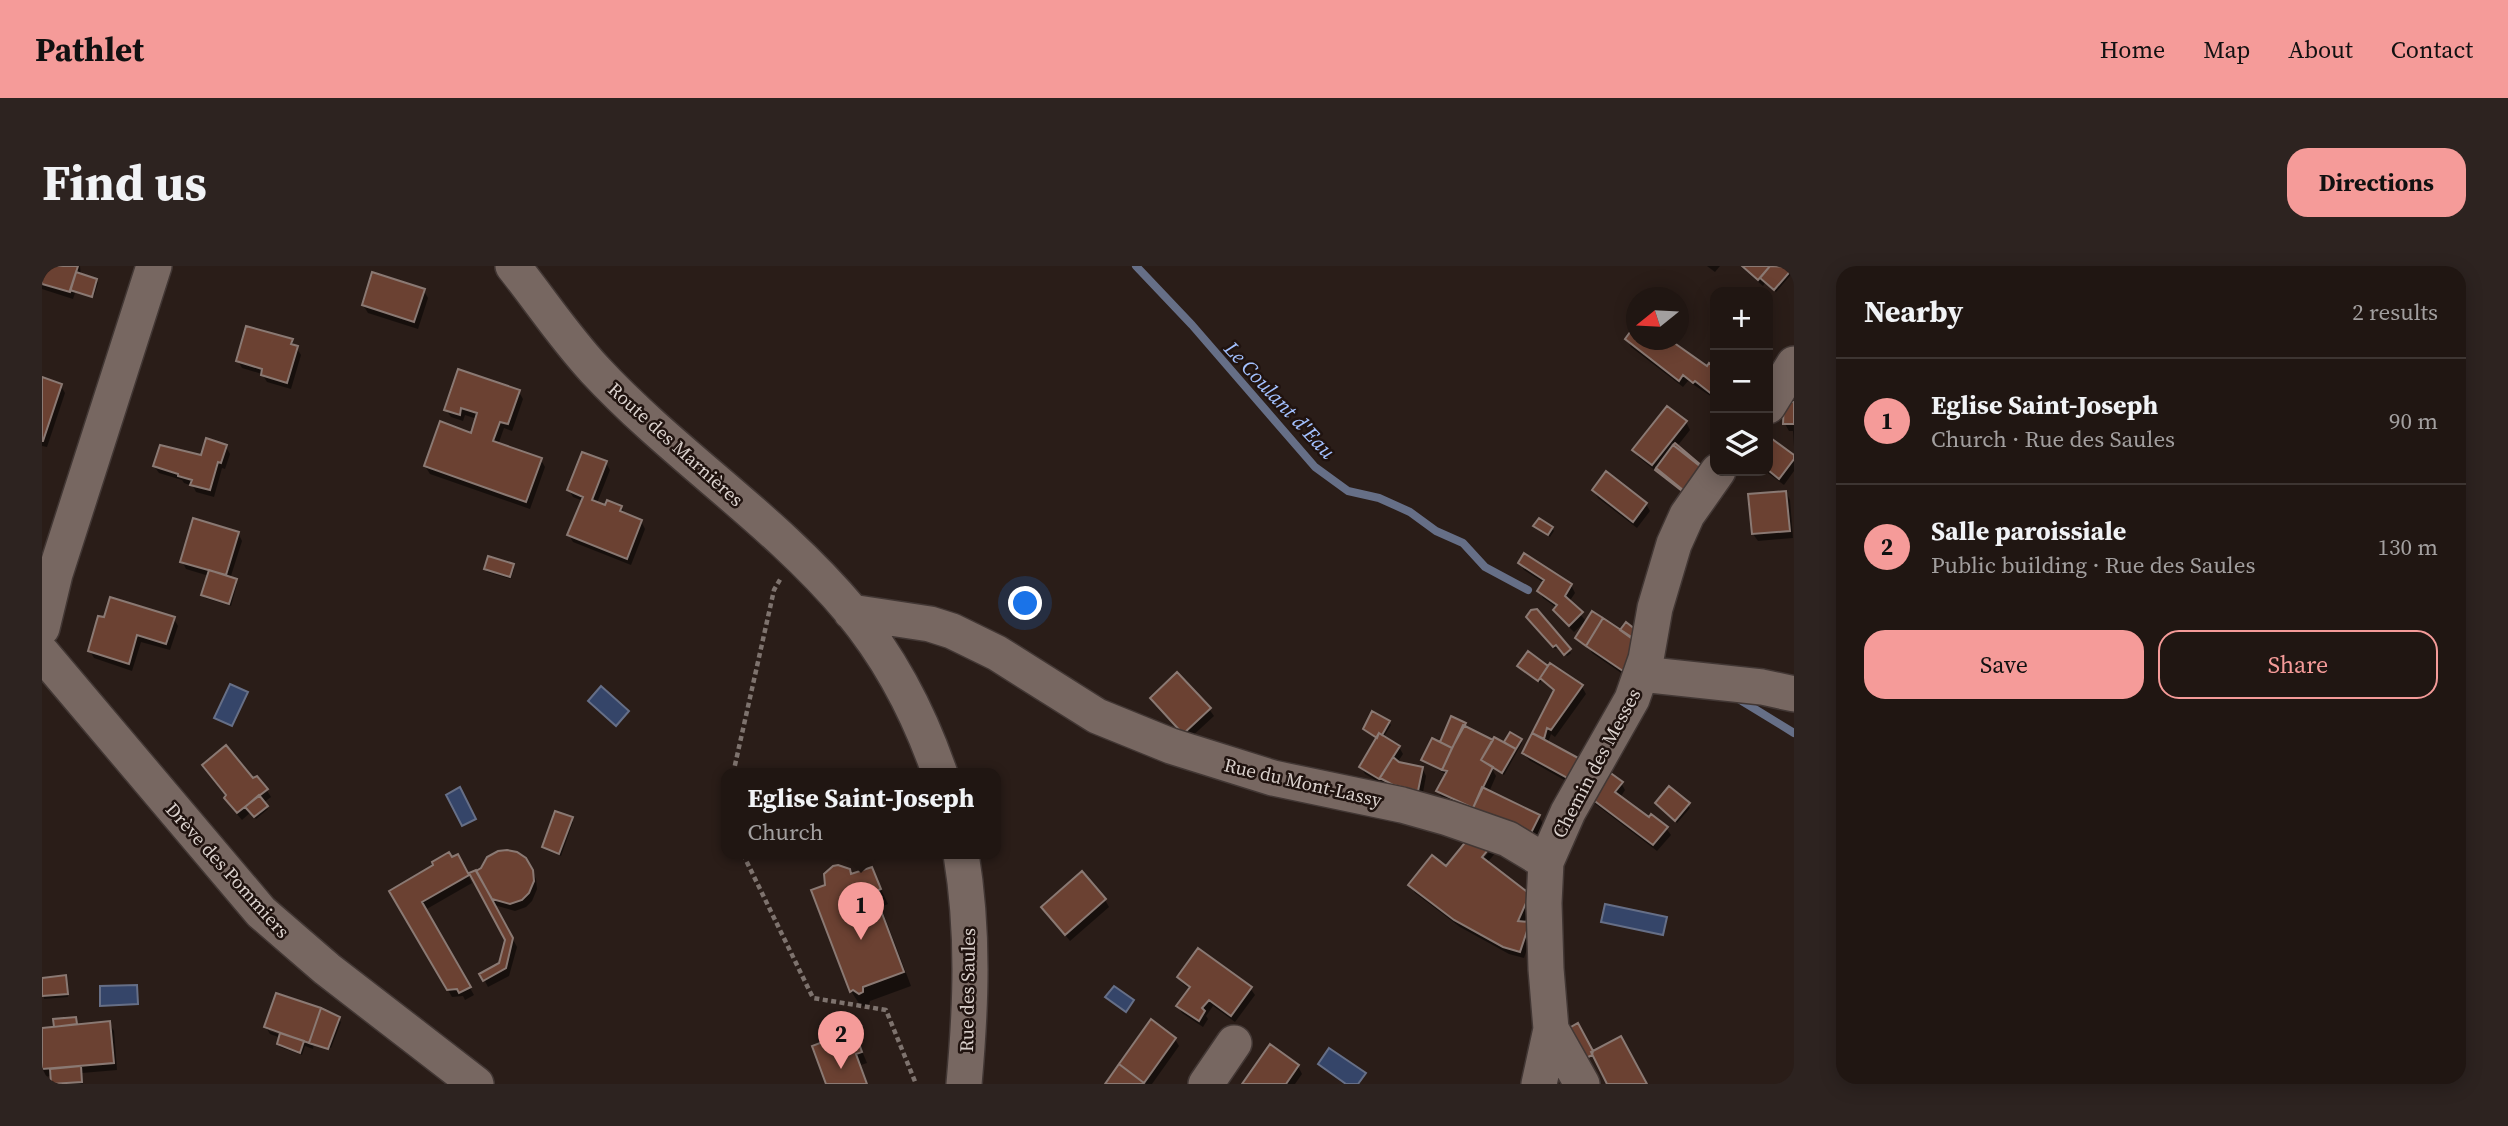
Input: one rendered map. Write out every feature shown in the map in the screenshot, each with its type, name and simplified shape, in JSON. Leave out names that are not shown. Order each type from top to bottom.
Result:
[{"type":"street","points":[[42,628],[55,574],[154,266]]},
{"type":"street","name":"Route des Marnières","points":[[513,266],[595,370],[678,450],[796,555],[851,612]]},
{"type":"street","points":[[1773,398],[1794,364]]},
{"type":"street","name":"Chemin des Messes","points":[[1546,862],[1568,812],[1632,699],[1650,643],[1658,597],[1674,544],[1687,515],[1714,476]]},
{"type":"street","points":[[851,612],[902,688],[937,768]]},
{"type":"street","name":"Rue du Mont-Lassy","points":[[851,612],[930,624],[952,631],[998,653],[1097,716],[1171,746],[1273,778],[1402,805],[1448,818],[1507,839],[1546,862]]},
{"type":"street","name":"Drève des Pommiers","points":[[42,653],[261,912],[327,970],[476,1084]]},
{"type":"street","points":[[1641,674],[1726,682],[1794,694]]},
{"type":"street","name":"Rue des Saules","points":[[962,859],[971,937],[970,1011],[964,1084]]},
{"type":"street","points":[[1539,1084],[1551,1029],[1544,903],[1546,862]]},
{"type":"street","points":[[1551,1029],[1583,1084]]},
{"type":"street","points":[[1206,1084],[1234,1043]]},
{"type":"path","points":[[734,768],[774,590],[796,555]]},
{"type":"path","points":[[745,859],[813,998],[886,1010],[916,1084]]},
{"type":"water","points":[[230,684],[248,692],[232,726],[214,718]]},
{"type":"water","points":[[601,686],[629,711],[616,726],[588,701]]},
{"type":"water","points":[[460,787],[476,819],[462,826],[446,795]]},
{"type":"water","points":[[1605,904],[1667,917],[1663,935],[1601,922]]},
{"type":"water","points":[[137,985],[138,1004],[100,1006],[100,986]]},
{"type":"water","points":[[1114,986],[1134,1000],[1126,1012],[1105,997]]},
{"type":"water","points":[[1329,1048],[1366,1073],[1358,1084],[1346,1084],[1318,1064]]},
{"type":"building","points":[[42,266],[78,266],[70,292],[42,284]]},
{"type":"building","points":[[1742,266],[1770,266],[1758,280]]},
{"type":"building","points":[[1770,266],[1794,267],[1774,290],[1760,278]]},
{"type":"building","points":[[76,272],[97,279],[92,297],[70,290]]},
{"type":"building","points":[[372,272],[425,289],[414,322],[362,305]]},
{"type":"building","points":[[246,326],[293,339],[291,344],[298,346],[287,383],[261,375],[262,369],[236,361]]},
{"type":"building","points":[[1639,350],[1684,350],[1707,366],[1710,364],[1710,393],[1683,375],[1679,381]]},
{"type":"building","points":[[458,369],[520,390],[508,424],[500,422],[493,441],[542,458],[526,502],[424,466],[440,421],[471,433],[477,413],[461,408],[460,415],[444,410]]},
{"type":"building","points":[[42,377],[62,384],[43,441],[42,441]]},
{"type":"building","points":[[1784,402],[1794,402],[1794,424],[1783,424]]},
{"type":"building","points":[[1667,406],[1687,421],[1652,465],[1632,450]]},
{"type":"building","points":[[206,438],[227,445],[221,463],[218,462],[210,490],[190,485],[192,480],[153,466],[160,445],[201,455]]},
{"type":"building","points":[[1773,440],[1794,455],[1794,459],[1779,479],[1773,474]]},
{"type":"building","points":[[1675,443],[1702,466],[1673,445]]},
{"type":"building","points":[[1673,445],[1701,467],[1683,490],[1656,468]]},
{"type":"building","points":[[582,452],[607,461],[592,500],[605,505],[607,500],[622,506],[620,511],[642,520],[627,559],[567,535],[583,497],[567,490]]},
{"type":"building","points":[[1656,468],[1683,490],[1655,470]]},
{"type":"building","points":[[1606,471],[1647,503],[1633,522],[1592,490]]},
{"type":"building","points":[[1786,491],[1790,531],[1752,534],[1748,494]]},
{"type":"building","points":[[193,518],[239,532],[226,575],[180,562]]},
{"type":"building","points":[[1539,518],[1553,527],[1548,535],[1533,526]]},
{"type":"building","points":[[1524,553],[1572,584],[1565,596],[1583,612],[1569,626],[1553,610],[1557,605],[1537,591],[1544,580],[1518,563]]},
{"type":"building","points":[[488,556],[514,564],[510,577],[484,569]]},
{"type":"building","points":[[209,570],[237,579],[229,604],[201,595]]},
{"type":"building","points":[[110,597],[175,617],[166,644],[137,635],[129,664],[88,651],[98,616],[104,617]]},
{"type":"building","points":[[1537,609],[1571,649],[1564,655],[1556,645],[1553,647],[1526,617],[1531,610]]},
{"type":"building","points":[[1592,611],[1603,618],[1586,646],[1575,638]]},
{"type":"building","points":[[1603,618],[1636,640],[1623,671],[1586,646]]},
{"type":"building","points":[[1626,622],[1636,630],[1634,640],[1620,630]]},
{"type":"building","points":[[1528,651],[1548,666],[1538,681],[1517,666]]},
{"type":"building","points":[[1550,663],[1583,685],[1551,730],[1547,728],[1544,739],[1532,733],[1554,690],[1540,678]]},
{"type":"building","points":[[1177,672],[1211,708],[1183,734],[1150,698]]},
{"type":"building","points":[[1372,711],[1390,721],[1382,735],[1379,733],[1377,738],[1363,729]]},
{"type":"building","points":[[1451,716],[1466,723],[1452,748],[1440,742]]},
{"type":"building","points":[[1463,725],[1493,740],[1481,760],[1493,767],[1473,808],[1436,791],[1447,771],[1442,770]]},
{"type":"building","points":[[1510,732],[1522,739],[1516,749],[1504,742]]},
{"type":"building","points":[[1379,733],[1400,746],[1379,779],[1359,767]]},
{"type":"building","points":[[1532,733],[1580,759],[1569,779],[1522,753]]},
{"type":"building","points":[[1494,737],[1516,749],[1502,773],[1481,760]]},
{"type":"building","points":[[1432,738],[1452,748],[1442,770],[1421,760]]},
{"type":"building","points":[[226,745],[253,778],[257,776],[268,789],[237,813],[202,765]]},
{"type":"building","points":[[1393,757],[1399,762],[1423,767],[1418,791],[1393,785],[1380,778]]},
{"type":"building","points":[[1605,769],[1623,782],[1615,792],[1649,817],[1651,814],[1668,827],[1653,845],[1588,796]]},
{"type":"building","points":[[1669,786],[1690,803],[1675,821],[1655,803]]},
{"type":"building","points":[[1482,787],[1540,815],[1530,835],[1473,808]]},
{"type":"building","points":[[259,795],[268,806],[254,817],[245,807]]},
{"type":"building","points":[[555,811],[573,817],[559,854],[542,847]]},
{"type":"building","points":[[1472,834],[1494,843],[1482,857],[1530,894],[1518,921],[1530,922],[1520,952],[1503,947],[1454,920],[1408,885],[1432,855],[1446,866]]},
{"type":"building","points":[[507,850],[526,858],[533,870],[534,881],[529,893],[522,900],[510,904],[492,899],[476,871],[487,857]]},
{"type":"building","points":[[449,852],[452,857],[458,854],[469,875],[422,902],[471,987],[459,993],[457,989],[447,990],[389,891],[433,865],[432,862]]},
{"type":"building","points":[[838,865],[850,869],[851,874],[872,867],[881,889],[874,892],[904,972],[863,987],[863,992],[859,994],[853,990],[850,992],[811,890],[825,885],[824,874]]},
{"type":"building","points":[[476,870],[513,938],[506,968],[483,981],[479,974],[499,963],[505,940],[469,873]]},
{"type":"building","points":[[1082,871],[1106,899],[1065,935],[1041,907]]},
{"type":"building","points":[[1198,948],[1252,987],[1231,1016],[1209,1000],[1202,1008],[1205,1011],[1199,1021],[1176,1006],[1190,987],[1177,977]]},
{"type":"building","points":[[66,975],[68,994],[42,996],[42,978]]},
{"type":"building","points":[[276,993],[321,1008],[309,1043],[264,1027]]},
{"type":"building","points":[[321,1008],[340,1017],[328,1049],[309,1043]]},
{"type":"building","points":[[76,1017],[77,1024],[54,1027],[53,1019]]},
{"type":"building","points":[[1151,1019],[1176,1038],[1144,1083],[1119,1064]]},
{"type":"building","points":[[110,1021],[114,1063],[42,1069],[42,1028]]},
{"type":"building","points":[[1578,1023],[1593,1051],[1592,1055],[1579,1062],[1564,1031]]},
{"type":"building","points":[[854,1030],[862,1052],[856,1054],[867,1084],[826,1084],[812,1046]]},
{"type":"building","points":[[280,1033],[304,1041],[300,1053],[277,1044]]},
{"type":"building","points":[[1621,1036],[1647,1084],[1607,1084],[1591,1052]]},
{"type":"building","points":[[1270,1044],[1299,1065],[1286,1084],[1242,1084]]},
{"type":"building","points":[[1119,1064],[1144,1083],[1105,1084]]},
{"type":"building","points":[[81,1066],[82,1082],[51,1084],[50,1069]]},
{"type":"waterway","name":"Le Coulant d'Eau","points":[[1136,266],[1192,325],[1315,467],[1348,491],[1379,498],[1410,512],[1436,531],[1463,543],[1485,567],[1528,590]]},
{"type":"waterway","name":"Le Coulant d'Eau","points":[[1737,698],[1794,733]]},
{"type":"place","name":"Eglise Saint-Joseph","points":[[861,940]]},
{"type":"place","name":"Salle paroissiale","points":[[841,1069]]}]
